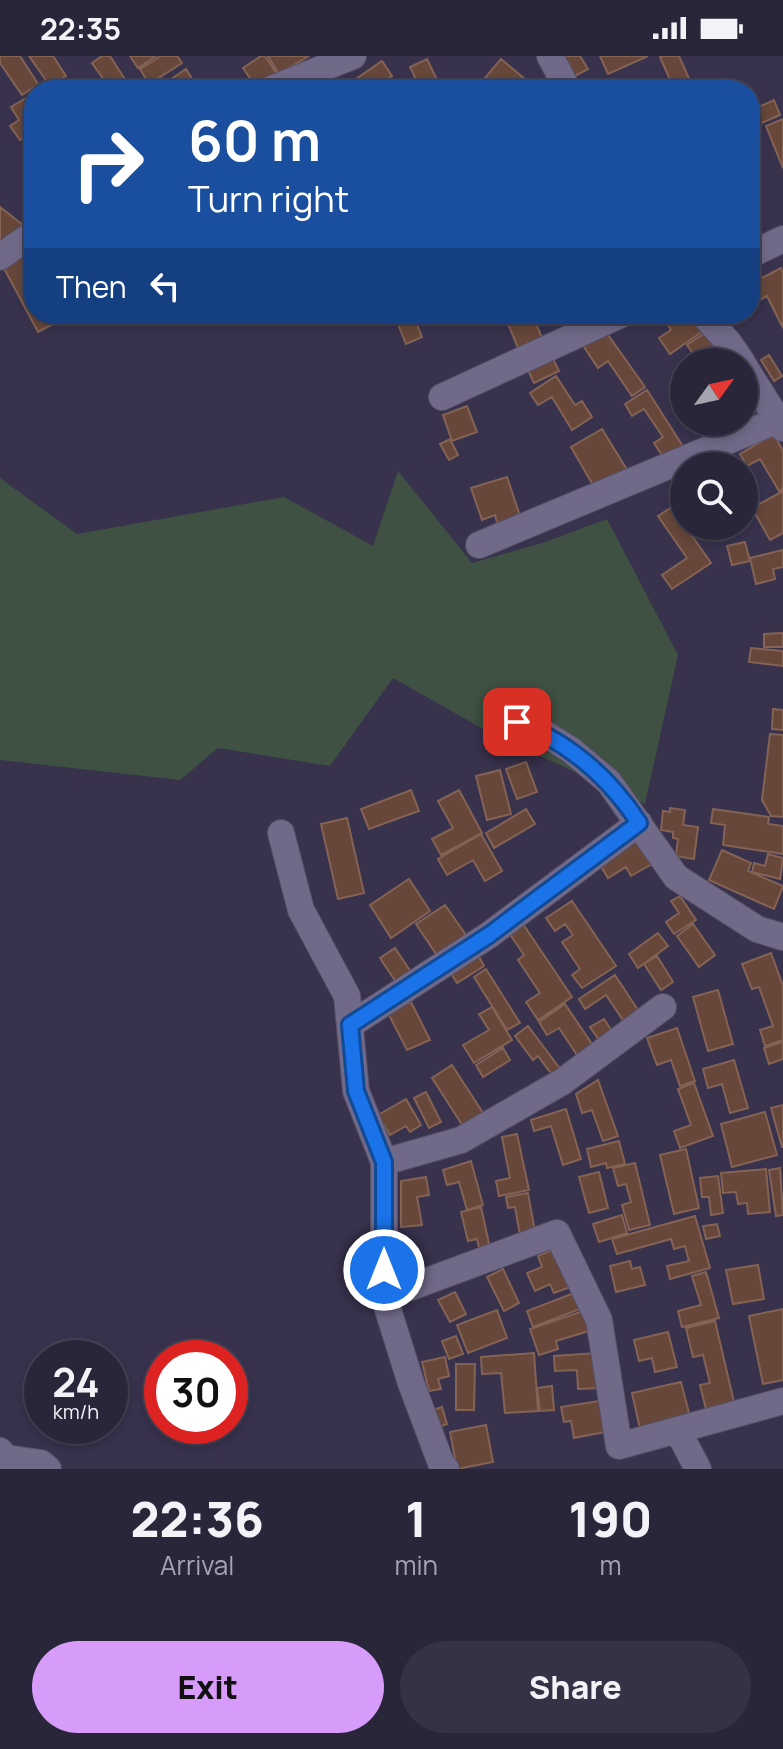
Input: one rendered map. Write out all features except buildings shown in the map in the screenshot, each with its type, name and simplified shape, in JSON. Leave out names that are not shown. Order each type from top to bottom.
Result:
[{"type":"street","points":[[296,80],[353,56]]},
{"type":"street","points":[[550,56],[563,80]]},
{"type":"street","points":[[760,250],[783,239]]},
{"type":"street","points":[[0,257],[24,240]]},
{"type":"street","points":[[442,397],[600,324]]},
{"type":"street","points":[[712,324],[732,348]]},
{"type":"street","points":[[479,545],[780,424],[758,388]]},
{"type":"street","points":[[517,722],[539,730],[571,750],[609,782],[676,877],[757,929],[783,937]]},
{"type":"street","points":[[350,1025],[489,935],[639,823]]},
{"type":"street","points":[[281,833],[301,910],[347,996],[356,1091],[384,1162],[384,1297],[411,1383],[446,1469]]},
{"type":"street","points":[[384,1162],[461,1140],[562,1082],[663,1007]]},
{"type":"street","points":[[384,1297],[557,1233],[599,1320],[619,1446],[783,1401]]},
{"type":"street","points":[[678,1431],[698,1469]]},
{"type":"street","points":[[0,1451],[6,1458],[41,1463],[48,1469]]},
{"type":"green space","points":[[398,471],[472,563],[545,542],[607,519],[678,655],[645,804],[492,734],[393,678],[330,766],[218,748],[180,780],[0,760],[0,478],[77,534],[284,497],[373,546]]},
{"type":"route","points":[[384,1270],[384,1162],[356,1091],[350,1025],[489,935],[639,823],[609,782],[571,750],[539,730],[517,722]]}]
